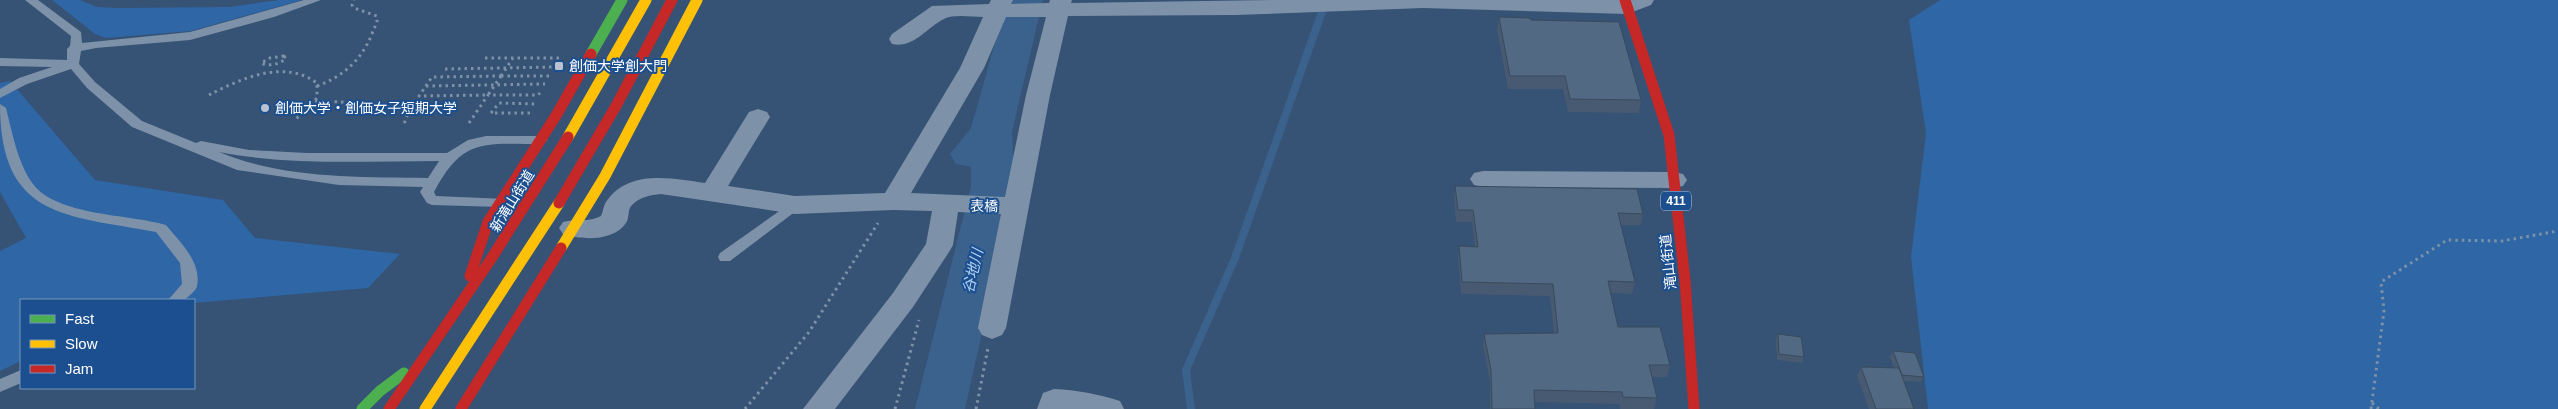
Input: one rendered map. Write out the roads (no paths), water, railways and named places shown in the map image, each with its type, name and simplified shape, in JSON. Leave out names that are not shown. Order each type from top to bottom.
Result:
[{"type":"main road","points":[[460,304],[488,222],[541,140],[622,0]]},
{"type":"main road","name":"新滝山街道","points":[[389,409],[504,242],[602,80],[646,0]]},
{"type":"main road","points":[[425,409],[541,233],[632,78],[672,0]]},
{"type":"main road","points":[[461,409],[605,176],[696,0]]},
{"type":"main road","name":"滝山街道","points":[[1632,2],[1669,135],[1685,280],[1694,409]]},
{"type":"main road","points":[[362,409],[380,390],[426,356]]},
{"type":"street","points":[[900,40],[940,11],[1002,7],[1236,8],[1423,0],[1632,2]]},
{"type":"street","points":[[893,201],[972,68],[1002,7]]},
{"type":"street","points":[[992,328],[1012,206],[1056,7]]},
{"type":"street","points":[[712,192],[758,117]]},
{"type":"street","points":[[1483,179],[1674,180]]},
{"type":"street","name":"表橋","points":[[572,228],[588,231],[606,226],[615,219],[616,207],[622,198],[638,188],[660,185],[795,205],[893,201],[1012,206]]},
{"type":"street","points":[[818,409],[903,300],[939,245],[953,205]]},
{"type":"street","points":[[1052,409],[1054,401],[1078,402],[1109,409]]},
{"type":"lane","points":[[32,0],[77,35],[78,40],[73,49],[73,64],[91,85],[137,124],[168,139],[242,167],[286,175],[339,181],[432,183]]},
{"type":"lane","points":[[73,49],[96,44],[190,36],[270,15],[315,0]]},
{"type":"lane","points":[[0,62],[73,64]]},
{"type":"lane","points":[[0,94],[24,81],[73,64]]},
{"type":"lane","points":[[0,108],[12,150],[29,187],[48,202],[74,211],[161,228],[187,262],[190,286],[176,299]]},
{"type":"lane","points":[[168,139],[250,154],[308,157],[450,156]]},
{"type":"lane","points":[[501,202],[432,200],[428,192],[450,156],[467,143],[482,140],[541,140]]},
{"type":"lane","points":[[725,257],[795,205]]},
{"type":"lane","points":[[0,386],[20,376]]},
{"type":"waterway","name":"谷地川","points":[[991,132],[1025,0]]},
{"type":"waterway","points":[[1191,409],[1186,370],[1235,258],[1323,9]]},
{"type":"waterway","name":"谷地川","points":[[940,409],[993,186],[991,132]]},
{"type":"waterway","name":"谷地川","points":[[971,154],[991,132]]},
{"type":"place","name":"創価大学創大門","points":[[559,66]]},
{"type":"place","name":"創価大学・創価女子短期大学","points":[[265,108]]}]
